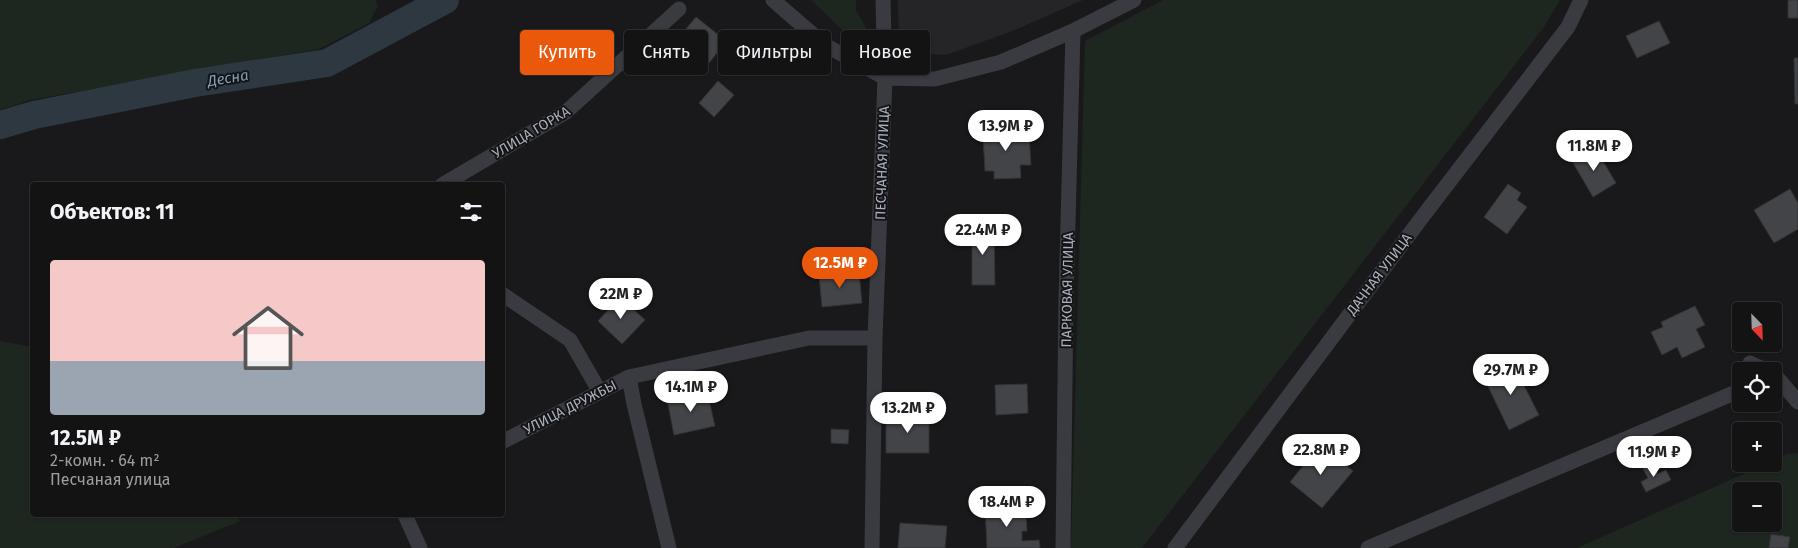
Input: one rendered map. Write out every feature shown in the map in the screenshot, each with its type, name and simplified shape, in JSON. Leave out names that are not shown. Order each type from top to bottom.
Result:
[{"type":"street","points":[[773,0],[825,45],[885,78],[935,79],[1001,62],[1073,31],[1134,0]]},
{"type":"street","name":"ПЕСЧАНАЯ УЛИЦА","points":[[872,548],[875,338],[885,78],[883,0]]},
{"type":"street","name":"ДАЧНАЯ УЛИЦА","points":[[1175,548],[1402,244],[1568,27],[1581,0]]},
{"type":"street","name":"УЛИЦА ГОРКА","points":[[447,182],[566,112],[679,9]]},
{"type":"street","name":"ПАРКОВАЯ УЛИЦА","points":[[1062,548],[1073,31]]},
{"type":"street","points":[[505,296],[570,340],[600,392]]},
{"type":"street","name":"УЛИЦА ДРУЖБЫ","points":[[505,440],[629,377],[810,338],[875,338]]},
{"type":"street","points":[[629,377],[669,548]]},
{"type":"street","points":[[1782,384],[1798,402]]},
{"type":"street","points":[[1368,548],[1732,394]]},
{"type":"street","points":[[406,517],[420,548]]},
{"type":"shaded area","points":[[0,0],[376,0],[378,6],[369,23],[319,49],[30,100],[0,110]]},
{"type":"shaded area","points":[[811,0],[856,0],[856,10],[867,30],[842,30]]},
{"type":"shaded area","points":[[898,0],[1083,0],[1015,30],[946,55],[930,54],[930,30],[899,30]]},
{"type":"shaded area","points":[[1163,0],[1560,0],[1544,27],[1142,548],[1071,548],[1085,41]]},
{"type":"shaded area","points":[[0,341],[30,347],[30,517],[238,517],[240,521],[174,548],[0,548]]},
{"type":"shaded area","points":[[1798,453],[1798,548],[1577,548],[1748,472],[1782,472],[1782,456]]},
{"type":"building","points":[[1788,0],[1798,0],[1798,18],[1788,18]]},
{"type":"building","points":[[696,17],[718,35],[718,51],[708,64],[708,30],[685,30]]},
{"type":"building","points":[[1659,21],[1670,43],[1637,58],[1626,36]]},
{"type":"building","points":[[1794,58],[1798,58],[1798,104],[1795,104]]},
{"type":"building","points":[[718,81],[734,95],[714,117],[699,103]]},
{"type":"building","points":[[1020,125],[1021,134],[1029,134],[1031,165],[1020,165],[1021,178],[994,179],[994,171],[985,171],[983,135],[991,135],[991,126]]},
{"type":"building","points":[[1595,148],[1616,183],[1593,197],[1572,161]]},
{"type":"building","points":[[1508,184],[1521,193],[1517,200],[1527,207],[1507,234],[1484,217]]},
{"type":"building","points":[[1790,189],[1798,203],[1798,229],[1774,243],[1754,210]]},
{"type":"building","points":[[972,226],[994,226],[995,285],[972,285]]},
{"type":"building","points":[[859,272],[862,303],[822,307],[819,275]]},
{"type":"building","points":[[620,297],[645,320],[622,344],[598,321]]},
{"type":"building","points":[[1695,306],[1705,325],[1696,329],[1705,347],[1682,358],[1677,347],[1662,355],[1651,332],[1663,327],[1661,322]]},
{"type":"building","points":[[1512,362],[1539,415],[1509,430],[1483,376]]},
{"type":"building","points":[[1027,384],[1028,413],[996,415],[995,385]]},
{"type":"building","points":[[707,391],[715,426],[674,435],[667,399]]},
{"type":"building","points":[[886,415],[929,415],[929,453],[886,453]]},
{"type":"building","points":[[831,429],[849,430],[848,444],[831,443]]},
{"type":"building","points":[[1320,445],[1353,471],[1322,508],[1290,482]]},
{"type":"building","points":[[1653,464],[1658,474],[1666,470],[1671,480],[1646,492],[1641,482],[1648,478],[1643,469]]},
{"type":"building","points":[[1019,505],[1020,516],[1026,515],[1027,531],[1022,531],[1022,541],[1039,540],[1040,548],[987,548],[985,506]]},
{"type":"building","points":[[900,523],[947,526],[945,548],[898,548]]},
{"type":"building","points":[[1771,534],[1790,537],[1788,548],[1769,548]]},
{"type":"waterway","name":"Десна","points":[[0,125],[34,115],[195,83],[327,63],[445,0]]}]
